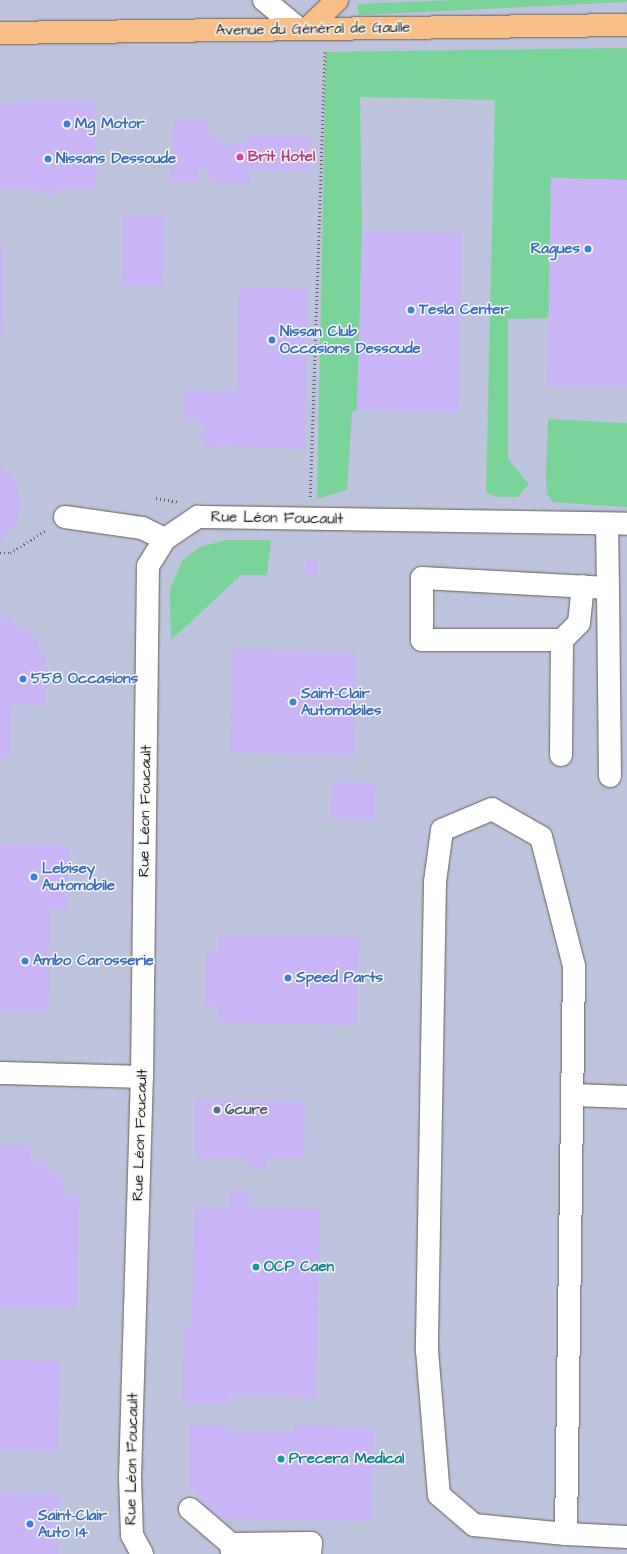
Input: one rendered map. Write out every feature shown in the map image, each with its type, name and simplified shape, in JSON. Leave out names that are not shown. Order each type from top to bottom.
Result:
[{"type":"main road","points":[[303,29],[337,0]]},
{"type":"main road","name":"Avenue du Général de Gaulle","points":[[0,33],[627,26]]},
{"type":"street","points":[[264,0],[303,29]]},
{"type":"street","name":"Rue Léon Foucault","points":[[142,1554],[132,1535],[130,1478],[142,1077],[148,566],[165,539],[198,517],[617,524]]},
{"type":"street","points":[[65,518],[142,528],[165,539]]},
{"type":"street","points":[[610,776],[608,588],[617,524]]},
{"type":"street","points":[[562,640],[422,640],[422,578],[608,588]]},
{"type":"street","points":[[561,755],[562,640],[579,623],[583,586]]},
{"type":"street","points":[[566,1534],[574,966],[558,892],[541,837],[492,809],[442,830],[435,882],[426,1350],[439,1495],[474,1525],[566,1534],[627,1537]]},
{"type":"street","points":[[0,1073],[142,1077]]},
{"type":"street","points":[[572,1095],[627,1097]]},
{"type":"street","points":[[190,1509],[232,1549],[311,1543],[310,1554]]},
{"type":"path","points":[[310,506],[325,44]]},
{"type":"path","points":[[0,553],[10,553],[65,518]]},
{"type":"shaded area","points":[[0,0],[627,0],[627,1554],[0,1554]]},
{"type":"green space","points":[[456,0],[627,0],[627,2],[359,15],[357,4]]},
{"type":"green space","points":[[627,48],[627,180],[551,178],[549,318],[508,319],[508,459],[529,484],[518,497],[497,497],[486,492],[495,100],[360,97],[362,232],[357,410],[352,411],[347,490],[317,499],[326,52]]},
{"type":"green space","points":[[548,419],[627,423],[627,507],[552,502],[547,493],[546,476]]},
{"type":"green space","points":[[225,540],[271,540],[267,575],[241,575],[171,640],[170,589],[182,561],[198,548]]},
{"type":"building","name":"Nissans Dessoude","points":[[60,100],[95,102],[96,189],[58,189],[49,197],[40,189],[0,189],[0,103]]},
{"type":"building","name":"Brit Hotel","points":[[174,120],[208,120],[208,134],[227,145],[250,140],[250,135],[311,136],[310,171],[250,170],[250,183],[209,182],[209,169],[198,169],[198,182],[169,182]]},
{"type":"building","name":"Ragues","points":[[551,178],[627,180],[627,387],[547,386]]},
{"type":"building","points":[[123,216],[164,216],[163,286],[122,286]]},
{"type":"building","name":"Tesla Center","points":[[362,232],[462,233],[459,412],[357,410]]},
{"type":"building","points":[[0,246],[3,246],[3,325],[0,327]]},
{"type":"building","name":"Nissan Club Occasions Dessoude","points":[[239,287],[308,289],[305,449],[216,445],[211,450],[199,437],[204,432],[202,421],[183,420],[184,390],[237,391]]},
{"type":"building","points":[[0,327],[4,333],[0,335]]},
{"type":"building","points":[[0,467],[15,481],[21,503],[15,525],[0,541]]},
{"type":"building","points":[[306,561],[318,562],[317,575],[305,574]]},
{"type":"building","name":"558 Occasions","points":[[0,618],[12,618],[12,625],[27,630],[39,644],[39,653],[46,653],[45,705],[11,704],[10,756],[0,756]]},
{"type":"building","name":"Saint-Clair Automobiles","points":[[233,649],[357,652],[354,756],[230,752]]},
{"type":"building","points":[[332,782],[375,784],[374,820],[330,818]]},
{"type":"building","points":[[0,844],[69,845],[67,909],[50,909],[49,1013],[0,1012]]},
{"type":"building","name":"Speed Parts","points":[[219,935],[359,937],[357,1025],[217,1022],[218,1005],[205,1005],[206,951],[218,952]]},
{"type":"building","points":[[195,1099],[305,1103],[304,1158],[195,1158]]},
{"type":"building","points":[[0,1145],[31,1146],[30,1162],[47,1162],[46,1170],[55,1170],[55,1178],[63,1178],[63,1195],[79,1195],[77,1308],[0,1307]]},
{"type":"building","points":[[247,1159],[266,1159],[266,1169],[247,1169]]},
{"type":"building","name":"OCP Caen","points":[[230,1191],[249,1191],[248,1208],[320,1209],[316,1398],[227,1396],[227,1404],[182,1404],[184,1325],[192,1325],[194,1207],[230,1208]]},
{"type":"building","points":[[0,1360],[60,1361],[58,1451],[0,1450]]},
{"type":"building","name":"Precera Medical","points":[[294,1424],[374,1428],[371,1521],[220,1518],[189,1486],[190,1425],[226,1425],[226,1430],[295,1432]]},
{"type":"building","name":"Saint-Clair Auto 14","points":[[0,1493],[60,1494],[59,1554],[0,1554]]},
{"type":"place","name":"Mg Motor","points":[[67,124]]},
{"type":"place","name":"Brit Hotel","points":[[240,157]]},
{"type":"place","name":"Nissans Dessoude","points":[[48,159]]},
{"type":"place","name":"Ragues","points":[[588,249]]},
{"type":"place","name":"Tesla Center","points":[[411,310]]},
{"type":"place","name":"Nissan Club Occasions Dessoude","points":[[272,340]]},
{"type":"place","name":"558 Occasions","points":[[23,679]]},
{"type":"place","name":"Saint-Clair Automobiles","points":[[293,702]]},
{"type":"place","name":"Lebisey Automobile","points":[[34,877]]},
{"type":"place","name":"Ambo Carosserie","points":[[25,961]]},
{"type":"place","name":"Speed Parts","points":[[288,978]]},
{"type":"place","name":"6cure","points":[[217,1110]]},
{"type":"place","name":"OCP Caen","points":[[256,1267]]},
{"type":"place","name":"Precera Medical","points":[[281,1459]]},
{"type":"place","name":"Saint-Clair Auto 14","points":[[30,1524]]}]
